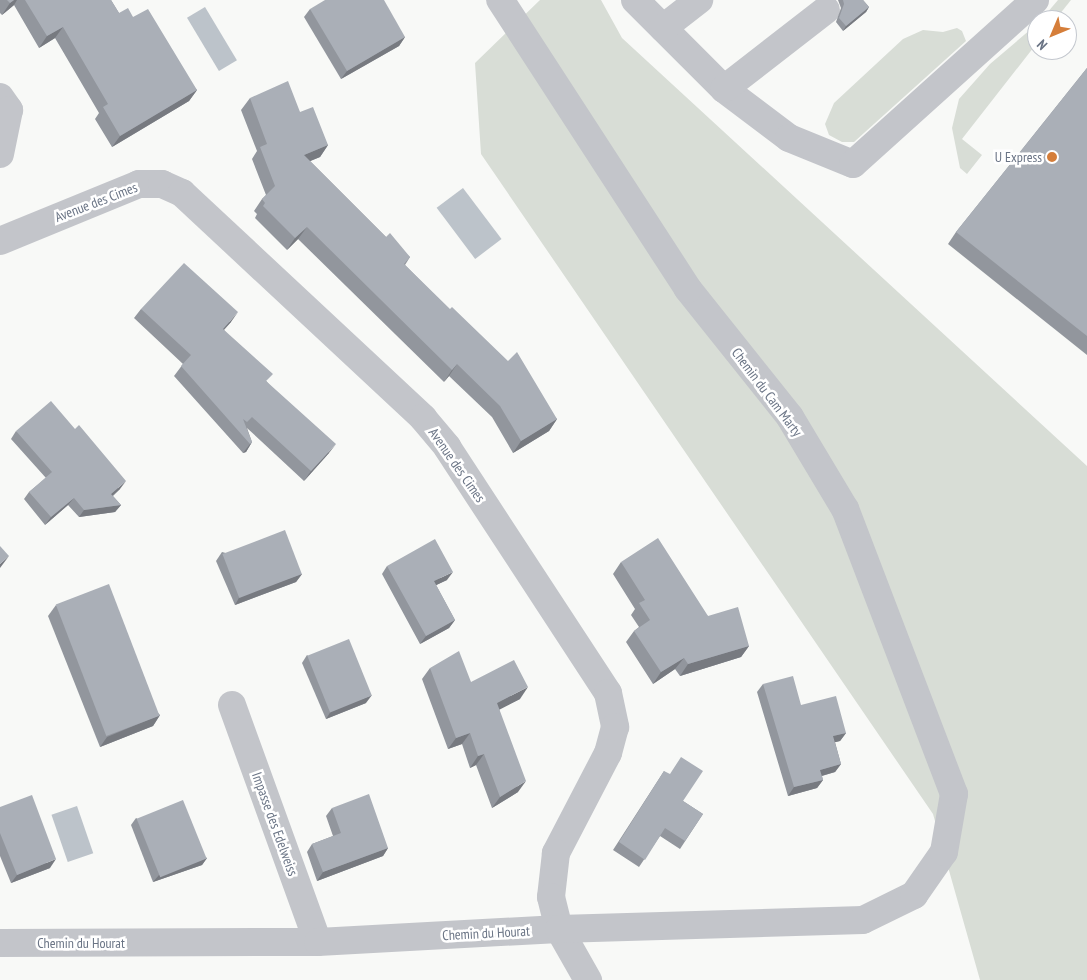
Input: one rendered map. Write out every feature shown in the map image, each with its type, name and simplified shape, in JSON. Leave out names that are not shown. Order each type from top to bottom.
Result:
[{"type":"street","name":"Chemin du Cam Marty","points":[[500,0],[688,289],[790,417],[845,509],[954,794],[944,852]]},
{"type":"street","points":[[635,0],[724,89],[789,138],[853,164],[1035,0]]},
{"type":"street","points":[[663,28],[699,0]]},
{"type":"street","points":[[724,89],[826,10]]},
{"type":"street","points":[[0,96],[9,110],[0,154]]},
{"type":"street","name":"Avenue des Cimes","points":[[0,241],[139,184],[162,184],[182,193],[429,425],[447,447],[608,693],[615,727],[608,753],[556,853],[551,897],[559,929],[588,980]]},
{"type":"street","name":"Impasse des Edelweiss","points":[[232,705],[318,942]]},
{"type":"street","name":"Chemin du Hourat","points":[[0,943],[318,942],[559,929],[863,920],[914,895],[944,852]]},
{"type":"shaded area","points":[[540,0],[601,0],[622,38],[1087,466],[1087,980],[980,980],[933,814],[481,154],[475,63]]},
{"type":"shaded area","points":[[1058,0],[1071,0],[1063,10],[1050,10]]},
{"type":"shaded area","points":[[205,7],[237,60],[219,71],[187,18]]},
{"type":"shaded area","points":[[957,28],[962,31],[966,41],[854,142],[842,142],[829,135],[825,124],[834,103],[903,39],[923,30],[943,32]]},
{"type":"shaded area","points":[[1027,33],[1027,56],[962,139],[982,155],[967,174],[960,168],[952,128],[959,99],[990,64]]},
{"type":"shaded area","points":[[463,188],[502,239],[475,259],[437,208]]},
{"type":"shaded area","points":[[77,806],[93,853],[68,862],[51,815]]},
{"type":"building","points":[[25,0],[111,0],[119,13],[128,8],[133,17],[148,9],[197,90],[120,136],[103,107],[108,104],[63,27],[47,36]]},
{"type":"building","points":[[325,0],[384,0],[405,37],[347,71],[310,9]]},
{"type":"building","points":[[843,0],[863,0],[869,7],[846,26],[839,18],[844,4]]},
{"type":"building","name":"U Express","points":[[1087,68],[1087,336],[956,232]]},
{"type":"building","points":[[288,81],[300,112],[313,107],[328,145],[304,155],[386,237],[390,233],[410,257],[404,264],[450,309],[452,307],[508,361],[517,352],[557,419],[521,441],[500,406],[457,364],[452,370],[307,227],[295,238],[263,206],[265,203],[262,199],[275,186],[260,147],[267,144],[250,98]]},
{"type":"building","points":[[184,263],[238,312],[223,329],[273,374],[266,381],[336,444],[311,471],[252,417],[247,422],[243,419],[252,442],[250,444],[181,366],[191,355],[141,309]]},
{"type":"building","points":[[51,401],[75,429],[79,425],[126,481],[111,494],[121,505],[84,510],[74,498],[51,517],[29,492],[52,472],[16,431]]},
{"type":"building","points":[[285,530],[302,574],[239,598],[222,554]]},
{"type":"building","points":[[658,538],[708,616],[738,607],[749,646],[688,664],[684,658],[661,672],[634,631],[650,620],[639,603],[645,600],[621,562]]},
{"type":"building","points":[[435,539],[453,572],[434,581],[455,620],[426,636],[387,566]]},
{"type":"building","points":[[0,546],[9,556],[0,564]]},
{"type":"building","points":[[109,584],[160,716],[106,736],[56,604]]},
{"type":"building","points":[[349,639],[372,696],[330,712],[307,656]]},
{"type":"building","points":[[459,651],[471,682],[514,660],[528,687],[497,703],[526,781],[500,797],[484,754],[478,756],[470,733],[456,738],[430,668]]},
{"type":"building","points":[[793,676],[801,705],[836,696],[846,733],[833,736],[841,764],[820,770],[823,780],[794,787],[763,684]]},
{"type":"building","points":[[681,757],[703,771],[683,801],[703,814],[685,841],[665,828],[645,860],[619,842],[664,771],[670,774]]},
{"type":"building","points":[[369,794],[388,848],[323,872],[312,844],[341,833],[332,808]]},
{"type":"building","points":[[32,795],[56,859],[17,875],[0,833],[0,807]]},
{"type":"building","points":[[183,800],[207,858],[160,877],[137,819]]},
{"type":"place","name":"U Express","points":[[1052,157]]}]
